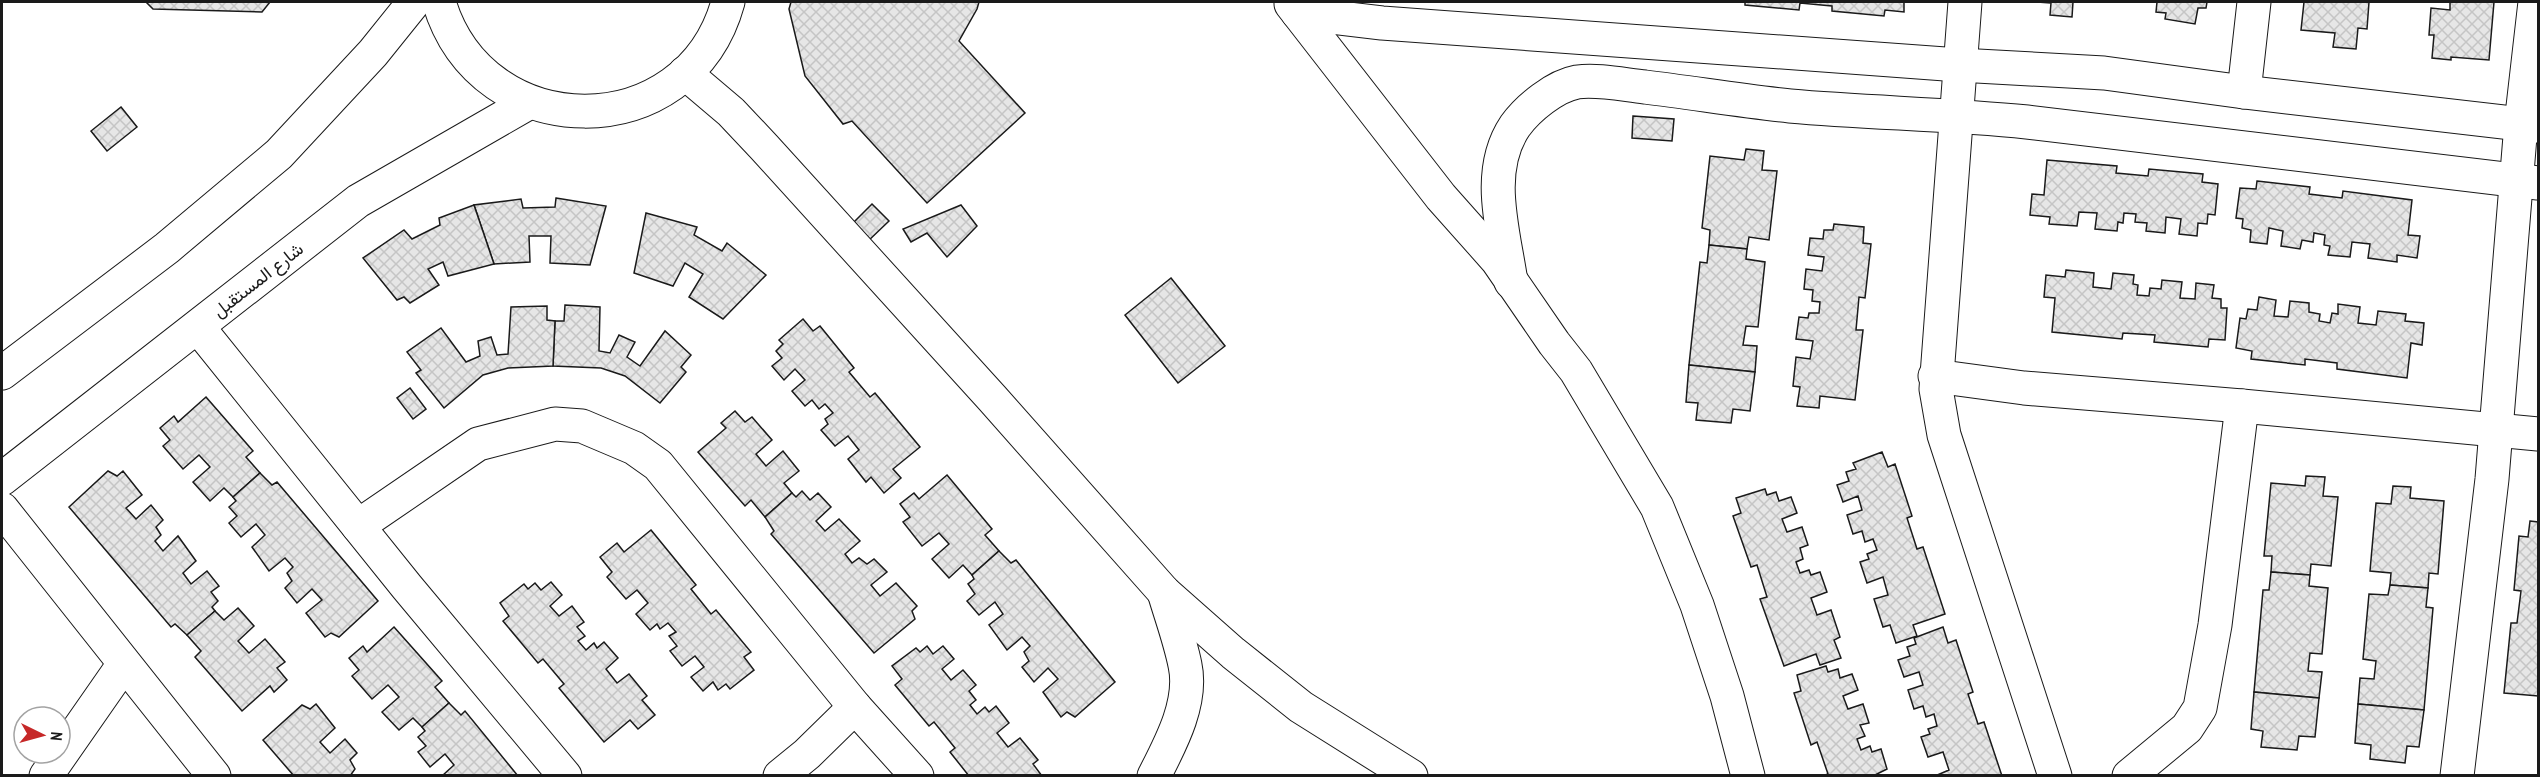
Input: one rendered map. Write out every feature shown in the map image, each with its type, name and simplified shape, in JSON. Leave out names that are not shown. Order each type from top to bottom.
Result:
[{"type":"street","points":[[2,373],[167,248],[279,154],[374,52],[414,2]]},
{"type":"street","points":[[440,2],[444,18],[460,48],[483,74],[505,90],[530,102],[563,111],[596,112],[629,105],[660,92],[685,73],[708,48],[724,17],[728,2]]},
{"type":"street","points":[[1965,2],[1935,376],[1944,435],[2055,776]]},
{"type":"street","points":[[2244,92],[2254,2]]},
{"type":"street","points":[[2457,776],[2527,182],[2535,2]]},
{"type":"street","points":[[1294,8],[1382,23],[1959,65],[2104,72],[2244,92],[2530,125]]},
{"type":"street","points":[[1294,8],[1441,196],[1497,261],[1576,371],[1663,518],[1697,605],[1720,673],[1748,776]]},
{"type":"street","points":[[685,73],[731,112],[764,147],[1164,592],[1301,707],[1411,776]]},
{"type":"street","points":[[1511,282],[1497,185],[1501,158],[1515,127],[1540,102],[1560,88],[1578,82],[1617,84],[1791,106],[1955,115],[2527,182]]},
{"type":"street","name":"شارع المستقبل","points":[[2,479],[358,201],[530,102]]},
{"type":"street","points":[[198,327],[358,526],[566,776]]},
{"type":"street","points":[[1935,376],[2024,388],[2538,434]]},
{"type":"street","points":[[2129,776],[2187,728],[2200,708],[2215,625],[2242,406]]},
{"type":"street","points":[[358,526],[478,444],[555,424],[582,426],[634,448],[658,465],[855,707],[917,776]]},
{"type":"street","points":[[2,508],[214,776]]},
{"type":"street","points":[[1154,776],[1171,743],[1185,699],[1185,667],[1164,592]]},
{"type":"street","points":[[46,776],[124,664]]},
{"type":"street","points":[[780,776],[807,754],[855,707]]},
{"type":"building","points":[[146,2],[270,2],[262,12],[153,9]]},
{"type":"building","points":[[791,2],[979,2],[959,41],[1025,113],[927,203],[852,121],[843,124],[805,76],[789,9]]},
{"type":"building","points":[[1745,2],[1904,2],[1904,12],[1885,10],[1884,16],[1832,11],[1832,6],[1800,3],[1799,10],[1745,5]]},
{"type":"building","points":[[2037,2],[2073,2],[2072,17],[2050,15],[2051,3]]},
{"type":"building","points":[[2157,2],[2207,2],[2206,8],[2198,8],[2195,24],[2165,19],[2166,13],[2156,12]]},
{"type":"building","points":[[2304,2],[2369,2],[2367,29],[2358,28],[2356,49],[2333,47],[2335,33],[2301,30]]},
{"type":"building","points":[[2450,2],[2494,2],[2489,60],[2432,58],[2434,35],[2429,35],[2431,8],[2450,10]]},
{"type":"building","points":[[121,107],[137,127],[107,151],[91,131]]},
{"type":"building","points":[[1633,116],[1674,119],[1672,141],[1632,138]]},
{"type":"building","points":[[1746,149],[1764,151],[1762,170],[1777,171],[1769,240],[1749,237],[1747,249],[1709,245],[1710,230],[1702,228],[1710,156],[1744,160]]},
{"type":"building","points":[[2047,160],[2117,166],[2116,173],[2148,176],[2149,169],[2203,174],[2202,182],[2218,184],[2215,215],[2208,214],[2207,224],[2198,223],[2197,236],[2179,234],[2181,219],[2166,217],[2165,233],[2146,231],[2147,223],[2135,222],[2136,214],[2124,213],[2123,223],[2118,222],[2117,231],[2095,229],[2097,213],[2079,212],[2077,226],[2049,224],[2050,217],[2030,215],[2032,194],[2044,195]]},
{"type":"building","points":[[2257,181],[2310,187],[2309,194],[2342,198],[2343,191],[2412,200],[2408,235],[2420,236],[2417,258],[2397,255],[2397,262],[2368,258],[2370,244],[2352,242],[2350,257],[2328,255],[2330,246],[2324,245],[2325,235],[2314,233],[2313,242],[2302,240],[2300,249],[2281,246],[2283,231],[2269,228],[2267,244],[2250,242],[2251,230],[2242,228],[2243,219],[2236,218],[2240,188],[2256,189]]},
{"type":"building","points":[[556,198],[606,206],[590,265],[550,263],[551,236],[529,236],[530,262],[494,264],[474,205],[521,199],[523,208],[555,207]]},
{"type":"building","points":[[872,204],[889,221],[866,243],[850,226]]},
{"type":"building","points":[[474,205],[494,264],[448,276],[443,262],[428,269],[439,285],[410,303],[404,297],[397,300],[363,258],[404,230],[412,239],[440,225],[439,218]]},
{"type":"building","points":[[961,205],[977,226],[947,257],[927,233],[911,242],[903,229]]},
{"type":"building","points":[[646,213],[697,227],[694,235],[722,251],[727,243],[766,275],[723,319],[689,297],[703,274],[685,263],[673,286],[634,273]]},
{"type":"building","points":[[1834,224],[1864,227],[1863,243],[1871,244],[1865,298],[1859,297],[1856,330],[1863,330],[1855,400],[1820,396],[1819,408],[1797,406],[1800,387],[1793,386],[1796,357],[1810,359],[1813,341],[1796,339],[1799,317],[1808,318],[1809,313],[1819,313],[1820,302],[1812,301],[1813,290],[1804,289],[1806,269],[1822,271],[1824,257],[1808,255],[1810,238],[1823,239],[1824,230],[1833,230]]},
{"type":"building","points":[[1709,245],[1747,249],[1746,259],[1765,262],[1758,327],[1746,326],[1743,345],[1757,346],[1755,372],[1689,365],[1700,262],[1707,263]]},
{"type":"building","points":[[2066,270],[2094,273],[2093,287],[2111,289],[2113,273],[2134,275],[2133,284],[2138,285],[2137,295],[2149,296],[2150,288],[2161,289],[2162,280],[2182,282],[2180,298],[2195,299],[2196,283],[2214,285],[2212,298],[2221,299],[2221,308],[2227,308],[2225,340],[2209,339],[2208,347],[2154,342],[2155,335],[2123,333],[2122,339],[2052,332],[2055,298],[2044,297],[2046,275],[2065,277]]},
{"type":"building","points":[[1171,278],[1225,346],[1178,383],[1125,315]]},
{"type":"building","points":[[2259,297],[2276,300],[2274,316],[2288,317],[2290,301],[2309,303],[2309,312],[2320,314],[2319,321],[2330,323],[2332,313],[2338,314],[2338,304],[2360,307],[2358,323],[2376,325],[2378,311],[2406,314],[2405,321],[2424,323],[2422,345],[2411,343],[2407,378],[2337,369],[2337,363],[2305,359],[2305,365],[2251,359],[2252,351],[2236,348],[2240,318],[2246,319],[2248,309],[2257,310]]},
{"type":"building","points":[[565,305],[600,307],[599,351],[610,353],[619,335],[635,342],[627,357],[640,366],[665,331],[691,355],[681,367],[686,372],[660,403],[625,376],[601,368],[553,366],[555,321],[564,321]]},
{"type":"building","points":[[547,306],[547,320],[555,321],[553,366],[508,368],[483,375],[444,408],[416,373],[421,370],[407,352],[441,328],[466,362],[480,356],[478,341],[491,337],[497,355],[508,354],[511,307]]},
{"type":"building","points":[[803,319],[813,331],[820,326],[854,368],[849,372],[870,397],[875,393],[920,447],[893,469],[901,478],[884,493],[871,477],[866,482],[848,459],[859,450],[848,436],[835,446],[821,430],[828,424],[825,419],[833,413],[825,404],[819,409],[812,400],[805,406],[792,391],[805,380],[795,369],[784,380],[772,366],[782,358],[776,351],[783,344],[779,340]]},
{"type":"building","points":[[1689,365],[1755,372],[1750,411],[1733,409],[1731,423],[1696,420],[1698,403],[1686,402]]},
{"type":"building","points":[[410,388],[426,409],[413,419],[397,398]]},
{"type":"building","points":[[206,397],[253,451],[246,457],[260,473],[233,497],[224,488],[210,501],[193,482],[210,467],[199,455],[183,469],[163,446],[170,440],[160,428],[174,416],[178,422]]},
{"type":"building","points":[[735,411],[745,422],[752,417],[772,440],[756,454],[766,466],[783,451],[799,471],[784,483],[792,493],[765,517],[751,500],[745,506],[698,452],[726,428],[721,423]]},
{"type":"building","points":[[1882,452],[1888,467],[1895,464],[1912,516],[1907,518],[1917,549],[1923,547],[1945,614],[1913,625],[1917,636],[1896,643],[1890,625],[1883,627],[1874,599],[1888,595],[1883,577],[1867,583],[1860,562],[1869,559],[1867,554],[1877,550],[1873,539],[1865,542],[1862,531],[1853,534],[1847,515],[1862,510],[1858,496],[1843,502],[1837,485],[1849,481],[1846,472],[1856,469],[1853,463]]},
{"type":"building","points":[[108,471],[117,476],[123,471],[142,495],[126,508],[136,519],[151,505],[163,520],[156,527],[161,535],[155,541],[163,551],[178,536],[196,561],[183,573],[191,584],[207,571],[219,586],[211,592],[218,601],[212,607],[215,611],[187,635],[175,624],[171,627],[69,507]]},
{"type":"building","points":[[260,473],[272,485],[277,482],[378,601],[339,637],[331,633],[325,637],[306,613],[322,600],[312,589],[297,603],[285,588],[292,581],[287,573],[293,567],[285,558],[269,571],[252,547],[265,535],[256,524],[241,537],[229,523],[237,516],[229,507],[236,501],[233,497]]},
{"type":"building","points":[[947,475],[992,529],[985,535],[999,551],[972,575],[963,565],[949,578],[932,559],[949,544],[939,533],[922,546],[903,522],[910,517],[900,504],[914,493],[919,499]]},
{"type":"building","points":[[2306,476],[2325,477],[2323,496],[2338,497],[2331,566],[2311,564],[2310,575],[2271,572],[2272,556],[2264,556],[2271,483],[2305,486]]},
{"type":"building","points":[[2393,486],[2411,487],[2410,498],[2444,501],[2438,574],[2429,573],[2428,588],[2390,585],[2391,573],[2370,571],[2376,503],[2391,504]]},
{"type":"building","points":[[1765,489],[1767,495],[1776,492],[1779,501],[1791,497],[1797,513],[1782,519],[1787,532],[1802,527],[1808,545],[1800,548],[1803,559],[1796,562],[1800,573],[1809,570],[1811,575],[1820,572],[1827,592],[1811,598],[1817,615],[1831,610],[1840,637],[1834,640],[1841,658],[1820,665],[1816,654],[1784,666],[1760,599],[1767,597],[1757,565],[1751,567],[1733,516],[1741,513],[1736,498]]},
{"type":"building","points":[[802,491],[810,500],[818,493],[831,507],[816,521],[825,531],[839,519],[860,541],[845,554],[852,563],[859,558],[867,564],[874,559],[887,572],[871,585],[880,596],[896,583],[917,606],[912,611],[915,619],[874,653],[771,534],[774,531],[765,517],[792,493],[796,497]]},
{"type":"building","points":[[2530,521],[2538,522],[2538,696],[2504,693],[2511,623],[2517,623],[2521,591],[2514,590],[2519,536],[2528,537]]},
{"type":"building","points":[[651,530],[696,585],[691,589],[711,614],[716,610],[751,652],[744,657],[754,670],[730,689],[726,684],[718,690],[713,682],[703,691],[691,677],[704,667],[695,656],[682,666],[670,651],[677,646],[669,636],[676,632],[668,623],[660,629],[657,624],[650,630],[636,614],[648,603],[637,590],[626,599],[607,577],[612,572],[600,557],[617,543],[624,552]]},
{"type":"building","points":[[999,551],[1011,563],[1016,560],[1115,682],[1075,717],[1067,712],[1061,717],[1043,692],[1058,679],[1048,668],[1034,682],[1022,667],[1029,661],[1024,652],[1030,646],[1022,637],[1007,650],[989,625],[1003,614],[995,602],[979,615],[967,601],[975,594],[968,584],[974,579],[972,575]]},
{"type":"building","points":[[2271,572],[2310,575],[2309,586],[2328,588],[2322,654],[2310,653],[2308,671],[2322,672],[2319,698],[2254,692],[2263,590],[2269,590]]},
{"type":"building","points":[[551,582],[562,595],[550,606],[559,616],[572,606],[584,622],[577,627],[585,636],[578,641],[586,650],[594,643],[597,648],[604,642],[618,658],[606,669],[617,683],[629,674],[647,696],[642,700],[655,715],[638,729],[630,720],[604,742],[559,688],[564,684],[543,659],[538,663],[503,621],[509,616],[500,603],[524,584],[528,589],[535,583],[541,590]]},
{"type":"building","points":[[2390,585],[2428,588],[2426,607],[2433,608],[2424,710],[2358,704],[2360,678],[2374,679],[2376,661],[2363,659],[2369,594],[2388,595]]},
{"type":"building","points":[[238,608],[254,626],[238,641],[249,653],[265,639],[285,662],[277,668],[287,680],[274,692],[270,686],[242,711],[195,657],[201,651],[187,635],[215,611],[224,620]]},
{"type":"building","points":[[394,627],[442,681],[435,687],[449,703],[422,727],[413,718],[399,730],[382,712],[399,697],[388,685],[372,699],[352,676],[359,670],[349,658],[363,646],[367,652]]},
{"type":"building","points":[[1943,627],[1948,643],[1956,640],[1973,692],[1968,694],[1978,724],[1984,722],[2002,776],[1935,776],[1949,770],[1943,752],[1928,757],[1921,737],[1930,734],[1928,729],[1937,726],[1934,714],[1926,717],[1923,706],[1914,709],[1908,690],[1923,685],[1919,672],[1904,677],[1898,660],[1910,656],[1907,647],[1916,644],[1914,638]]},
{"type":"building","points":[[927,646],[933,654],[943,646],[954,659],[942,669],[951,680],[963,670],[976,685],[969,691],[976,700],[970,705],[977,714],[985,707],[989,712],[996,706],[1009,723],[997,733],[1008,747],[1020,738],[1038,760],[1033,764],[1042,776],[969,776],[950,752],[955,748],[934,722],[929,726],[895,685],[902,679],[892,666],[916,648],[920,652]]},
{"type":"building","points":[[1826,666],[1828,672],[1838,669],[1840,678],[1852,674],[1858,690],[1843,696],[1848,709],[1863,704],[1869,723],[1860,725],[1865,736],[1857,739],[1861,750],[1870,746],[1872,752],[1881,749],[1887,769],[1873,776],[1822,776],[1828,774],[1817,742],[1811,745],[1794,693],[1801,691],[1797,675]]},
{"type":"building","points":[[2254,692],[2319,698],[2315,737],[2299,736],[2297,750],[2261,747],[2263,731],[2251,729]]},
{"type":"building","points":[[449,703],[461,715],[465,711],[518,776],[442,776],[454,765],[445,754],[430,767],[418,752],[426,746],[418,737],[425,731],[422,727]]},
{"type":"building","points":[[316,704],[335,728],[320,742],[330,753],[345,739],[357,753],[350,760],[355,769],[350,776],[294,776],[263,740],[302,705],[310,709]]},
{"type":"building","points":[[2358,704],[2424,710],[2419,747],[2407,746],[2405,763],[2370,759],[2371,745],[2355,743]]}]
